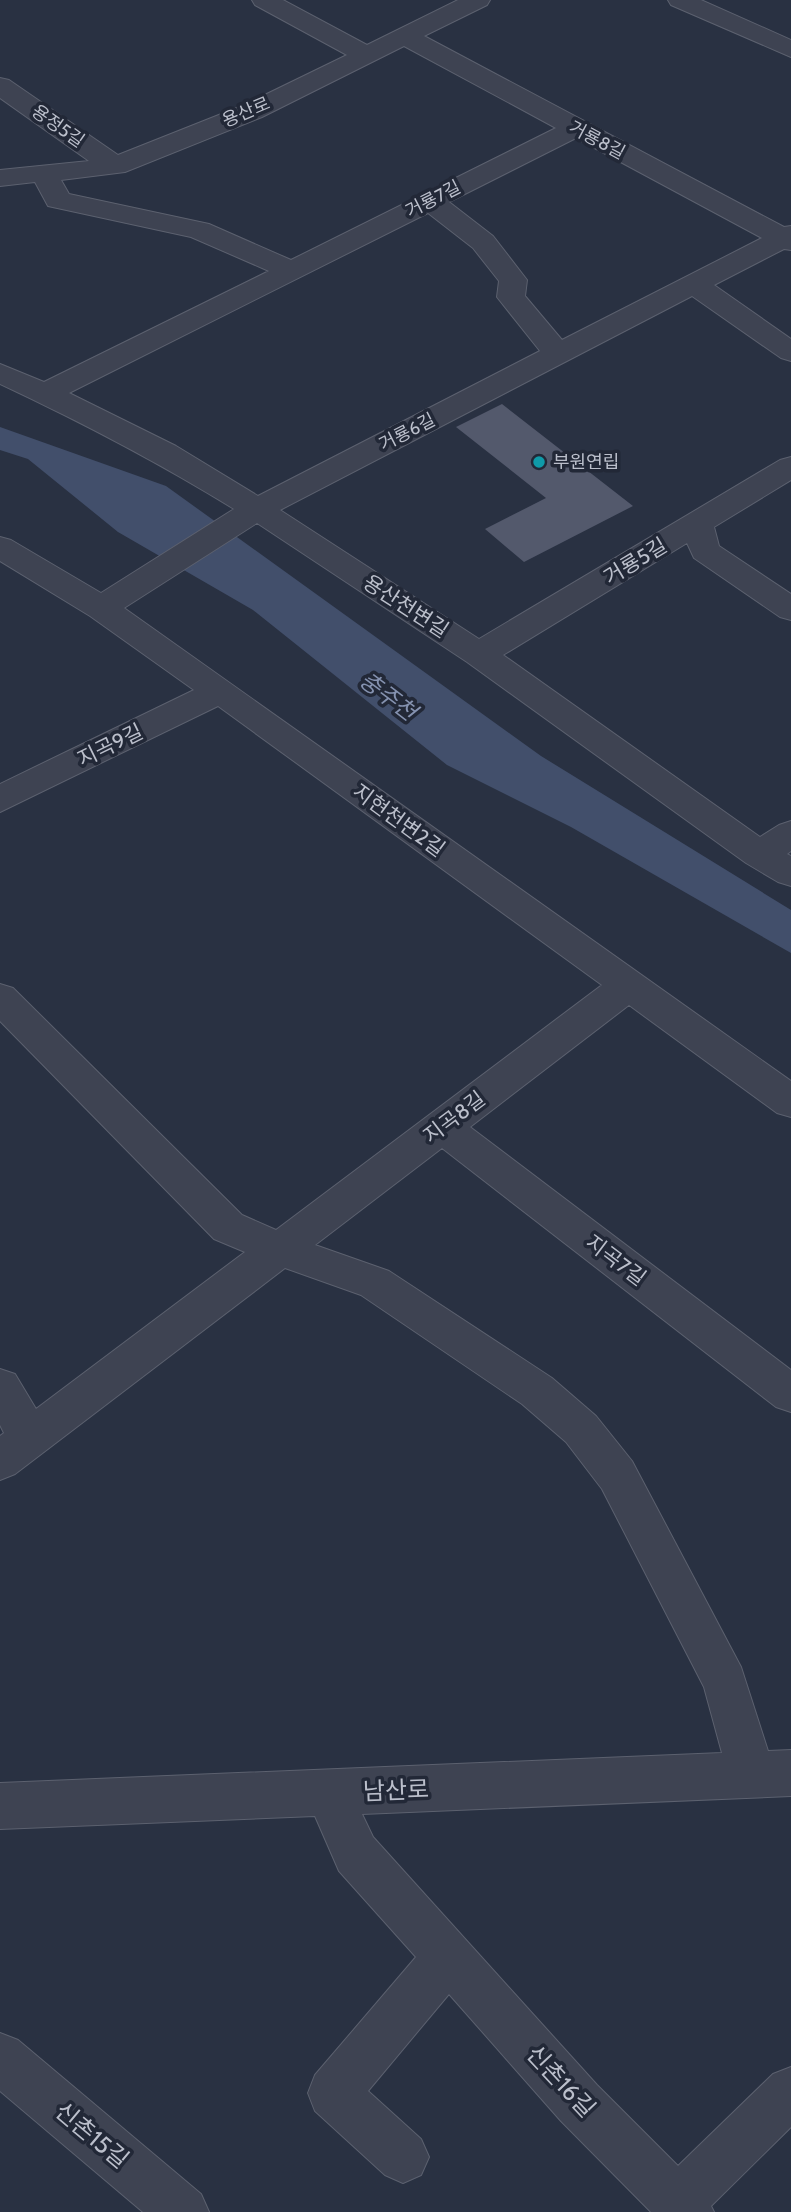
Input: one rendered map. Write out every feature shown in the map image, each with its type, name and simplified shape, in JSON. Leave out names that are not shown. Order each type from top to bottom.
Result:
[{"type":"street","points":[[264,0],[367,55]]},
{"type":"street","name":"용산로","points":[[0,178],[115,166],[253,111],[478,0]]},
{"type":"street","points":[[680,0],[784,39]]},
{"type":"street","name":"거룡8길","points":[[404,36],[788,238]]},
{"type":"street","name":"용정5길","points":[[0,86],[115,166]]},
{"type":"street","name":"거룡7길","points":[[46,393],[576,128]]},
{"type":"street","points":[[44,173],[58,200],[199,230],[291,271]]},
{"type":"street","points":[[430,201],[483,242],[513,280],[511,297],[558,354]]},
{"type":"street","name":"거룡6길","points":[[101,608],[257,509],[788,238]]},
{"type":"street","points":[[694,284],[791,352]]},
{"type":"street","name":"용산천변길","points":[[0,373],[165,453],[257,509],[479,654],[759,854],[791,873]]},
{"type":"street","name":"거룡5길","points":[[479,654],[791,467]]},
{"type":"street","points":[[697,524],[705,551],[791,609]]},
{"type":"street","name":"지현천변2길","points":[[0,547],[101,608],[220,691],[791,1102]]},
{"type":"street","name":"지곡9길","points":[[0,799],[220,691]]},
{"type":"street","points":[[759,854],[791,834]]},
{"type":"street","name":"지곡8길","points":[[15,1449],[629,985]]},
{"type":"street","points":[[0,998],[228,1227],[279,1249],[375,1283],[537,1391],[582,1429],[617,1475],[771,1774]]},
{"type":"street","name":"지곡7길","points":[[442,1127],[791,1394]]},
{"type":"street","points":[[0,1387],[15,1449]]},
{"type":"street","name":"남산로","points":[[0,1806],[771,1774]]},
{"type":"street","name":"신촌16길","points":[[328,1792],[356,1854],[579,2103],[683,2207],[791,2092]]},
{"type":"street","points":[[403,2157],[333,2092],[448,1957]]},
{"type":"street","name":"신촌15길","points":[[0,2058],[178,2210]]},
{"type":"water","name":"충주천","points":[[0,427],[166,486],[541,756],[791,910],[791,953],[571,827],[447,765],[253,610],[118,532],[28,459],[0,450]]},
{"type":"building","name":"부원연립","points":[[502,404],[633,506],[524,562],[485,529],[546,498],[456,427]]},
{"type":"place","name":"부원연립","points":[[539,462]]}]
